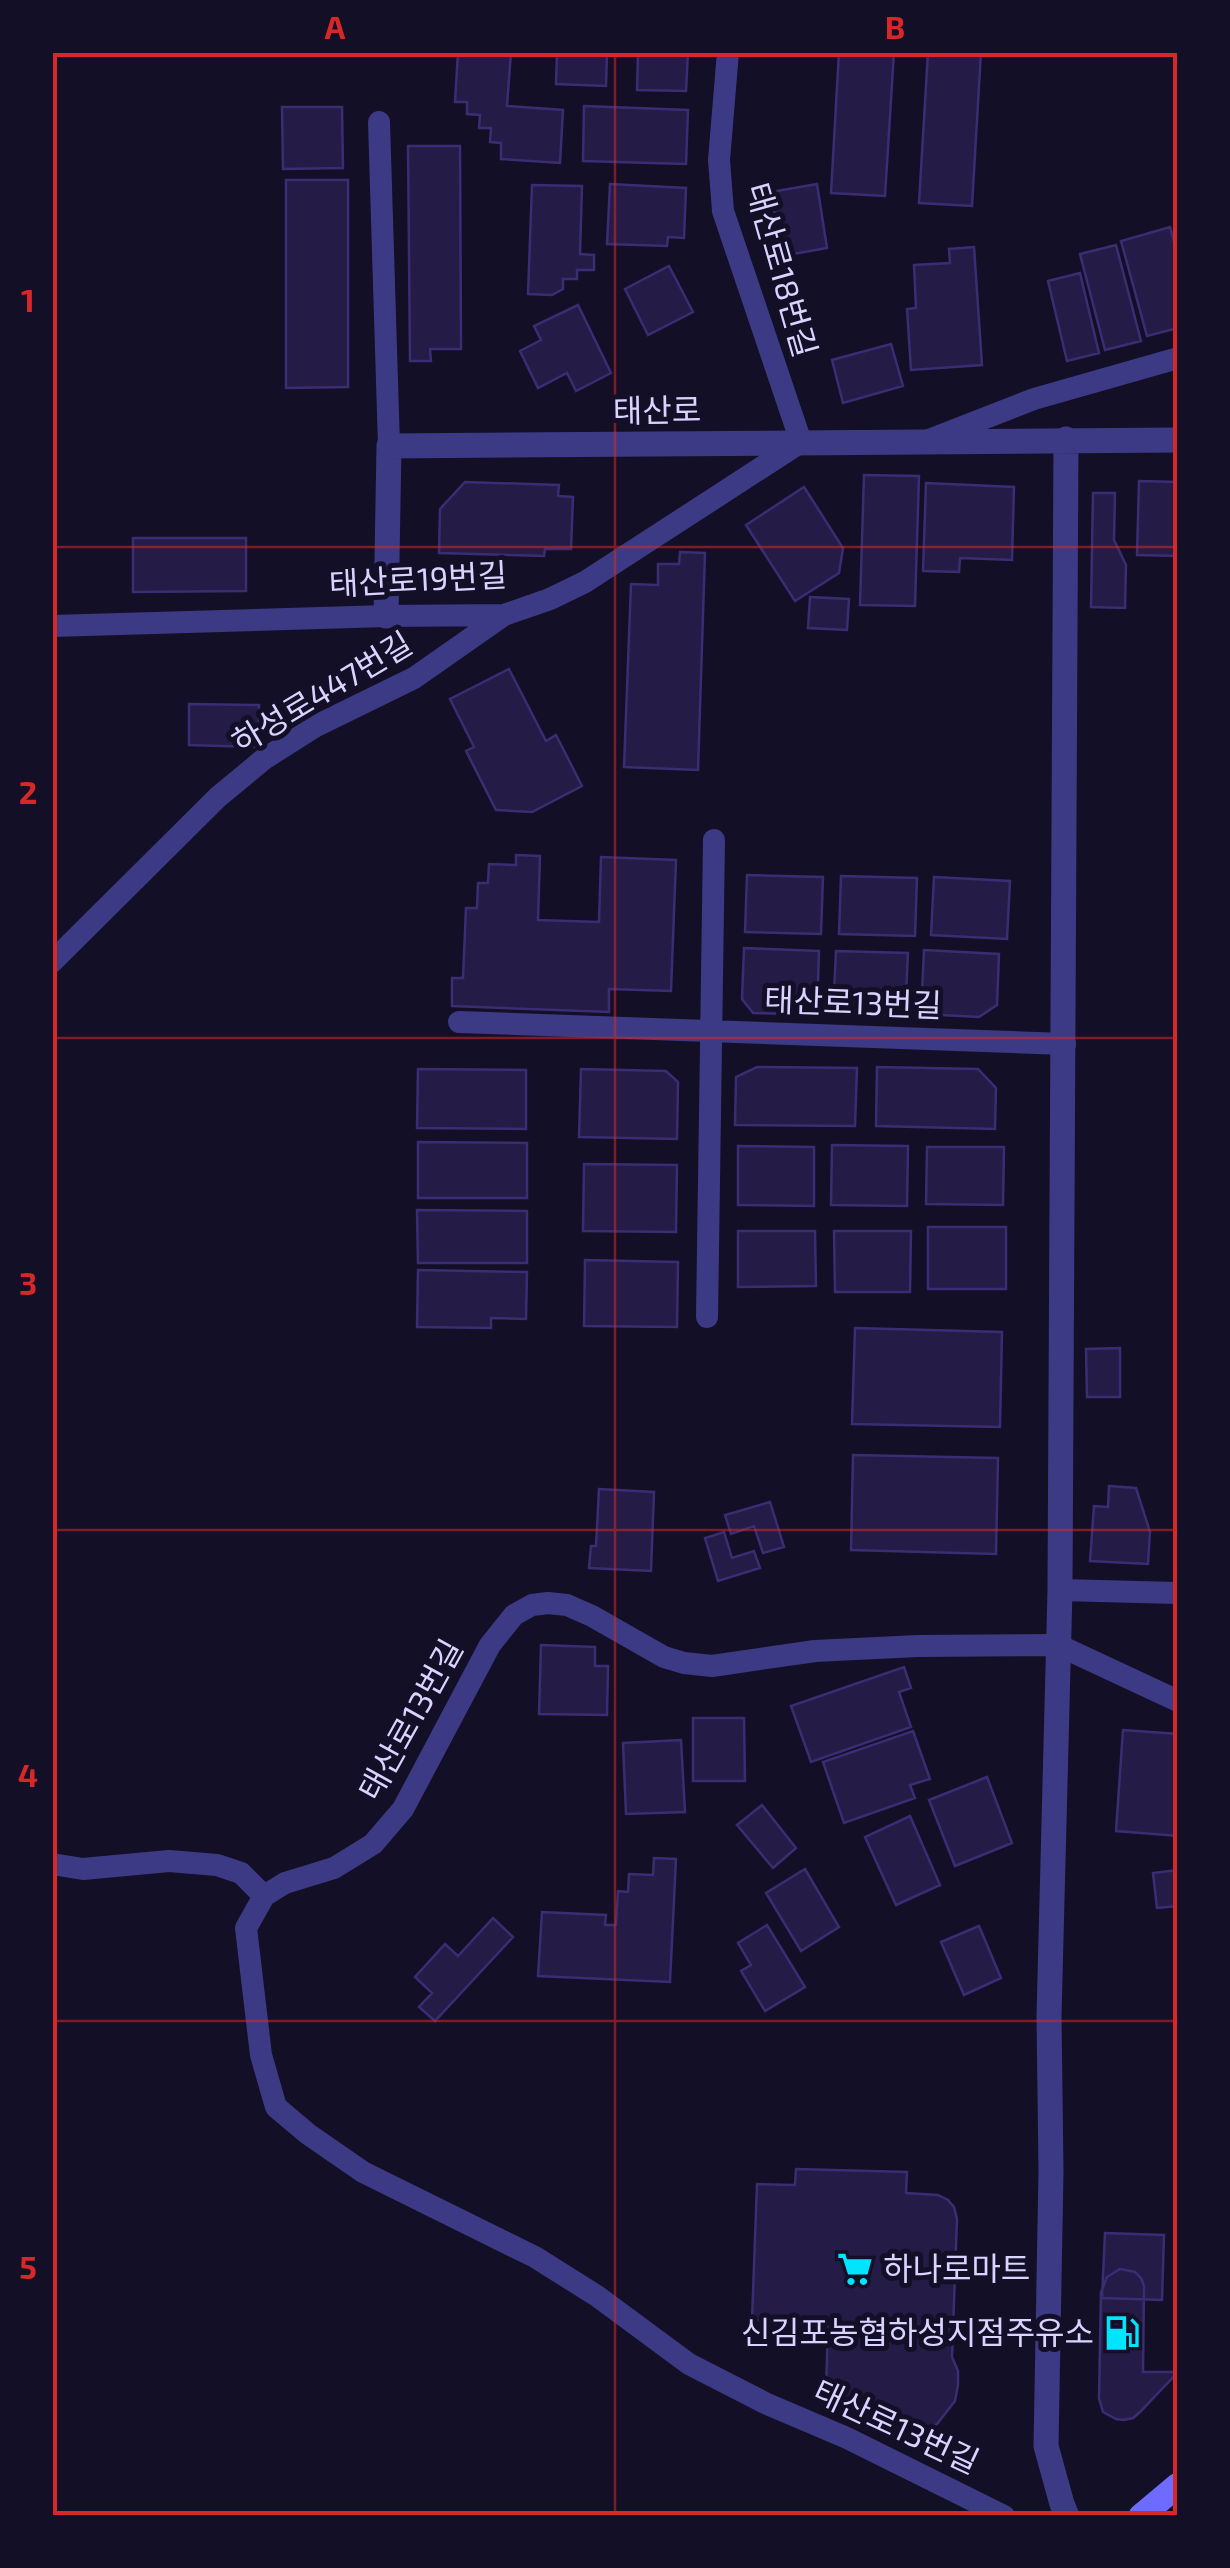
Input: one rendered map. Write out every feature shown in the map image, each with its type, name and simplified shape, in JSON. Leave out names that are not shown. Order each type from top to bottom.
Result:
[{"type":"street","points":[[1066,440],[1060,1590],[1049,2016],[1051,2171],[1046,2446],[1067,2516]]},
{"type":"street","name":"태산로","points":[[389,446],[1178,440]]},
{"type":"street","points":[[386,616],[389,446]]},
{"type":"street","points":[[1140,2516],[1178,2485]]},
{"type":"lane","name":"태산로18번길","points":[[728,52],[719,160],[722,211],[801,442]]},
{"type":"lane","points":[[378,122],[389,446]]},
{"type":"lane","name":"태산로","points":[[926,441],[1034,399],[1178,358]]},
{"type":"lane","name":"태산로19번길","points":[[52,626],[504,615],[585,582],[801,442]]},
{"type":"lane","name":"하성로447번길","points":[[52,962],[218,797],[264,759],[316,726],[414,678],[504,615]]},
{"type":"lane","points":[[707,1317],[714,840]]},
{"type":"lane","name":"태산로13번길","points":[[458,1022],[1064,1044]]},
{"type":"lane","points":[[1060,1590],[1178,1593]]},
{"type":"lane","name":"태산로13번길","points":[[1004,2516],[688,2364],[535,2256],[364,2172],[308,2134],[276,2106],[261,2056],[246,1928],[264,1896],[285,1883],[334,1868],[373,1844],[403,1809],[490,1645],[514,1615],[532,1605],[567,1604],[664,1657],[712,1666],[815,1651],[1058,1645]]},
{"type":"lane","points":[[1058,1645],[1178,1701]]},
{"type":"lane","points":[[52,1864],[83,1868],[169,1861],[217,1865],[241,1873],[264,1896]]},
{"type":"building","points":[[458,52],[511,52],[507,106],[563,110],[560,163],[501,159],[501,143],[490,142],[491,128],[479,128],[480,115],[467,114],[467,102],[455,102]]},
{"type":"building","points":[[557,52],[607,52],[606,86],[556,84]]},
{"type":"building","points":[[638,52],[688,52],[686,91],[637,90]]},
{"type":"building","points":[[839,52],[894,52],[885,196],[831,193]]},
{"type":"building","points":[[928,52],[981,52],[972,206],[919,203]]},
{"type":"building","points":[[584,106],[688,110],[686,164],[583,161]]},
{"type":"building","points":[[282,107],[342,107],[343,168],[283,169]]},
{"type":"building","points":[[408,146],[460,146],[461,349],[430,349],[431,361],[410,361]]},
{"type":"building","points":[[286,180],[348,180],[348,387],[286,388]]},
{"type":"building","points":[[610,184],[686,188],[684,238],[668,237],[667,246],[607,244]]},
{"type":"building","points":[[817,184],[827,248],[782,256],[771,192]]},
{"type":"building","points":[[532,185],[582,186],[580,254],[594,255],[594,270],[577,270],[577,279],[563,279],[563,289],[552,295],[528,294]]},
{"type":"building","points":[[1170,227],[1178,256],[1178,328],[1147,336],[1121,241]]},
{"type":"building","points":[[1116,245],[1141,341],[1105,350],[1080,254]]},
{"type":"building","points":[[974,247],[982,365],[911,370],[907,309],[916,308],[914,265],[950,263],[949,249]]},
{"type":"building","points":[[669,266],[693,312],[648,335],[625,289]]},
{"type":"building","points":[[1080,273],[1099,353],[1067,361],[1048,281]]},
{"type":"building","points":[[578,305],[611,373],[576,391],[567,373],[538,388],[520,351],[541,340],[534,326]]},
{"type":"building","points":[[891,344],[903,386],[843,403],[832,360]]},
{"type":"building","points":[[864,475],[919,476],[915,606],[860,605]]},
{"type":"building","points":[[1139,481],[1178,482],[1178,556],[1137,555]]},
{"type":"building","points":[[465,482],[559,485],[558,496],[573,497],[571,549],[545,549],[544,556],[439,553],[440,509]]},
{"type":"building","points":[[926,483],[1014,487],[1012,560],[960,558],[959,572],[923,571]]},
{"type":"building","points":[[804,487],[843,548],[839,573],[795,601],[746,525]]},
{"type":"building","points":[[1093,493],[1115,493],[1114,540],[1126,565],[1125,608],[1091,607]]},
{"type":"building","points":[[133,538],[246,538],[246,591],[133,592]]},
{"type":"building","points":[[680,552],[705,553],[698,770],[624,767],[631,584],[658,585],[658,564],[679,564]]},
{"type":"building","points":[[810,597],[849,599],[847,630],[808,628]]},
{"type":"building","points":[[509,669],[546,741],[556,735],[582,786],[532,812],[496,810],[466,751],[474,747],[450,699]]},
{"type":"building","points":[[189,704],[259,705],[259,747],[189,745]]},
{"type":"building","points":[[516,855],[540,856],[538,920],[599,922],[601,857],[676,860],[671,991],[609,989],[609,1012],[452,1006],[452,978],[463,978],[466,908],[477,908],[478,883],[488,883],[489,864],[516,865]]},
{"type":"building","points":[[747,875],[823,877],[821,934],[745,932]]},
{"type":"building","points":[[841,876],[917,878],[915,936],[839,934]]},
{"type":"building","points":[[934,877],[1010,881],[1007,939],[931,935]]},
{"type":"building","points":[[744,948],[819,951],[817,1015],[753,1013],[742,999]]},
{"type":"building","points":[[924,950],[999,954],[997,1005],[979,1017],[921,1014]]},
{"type":"building","points":[[836,951],[908,953],[905,1016],[833,1013]]},
{"type":"building","points":[[757,1067],[857,1068],[855,1126],[735,1125],[736,1077]]},
{"type":"building","points":[[877,1067],[978,1069],[996,1088],[995,1129],[876,1126]]},
{"type":"building","points":[[418,1069],[526,1070],[526,1129],[417,1128]]},
{"type":"building","points":[[581,1069],[666,1071],[678,1082],[677,1139],[579,1137]]},
{"type":"building","points":[[418,1142],[527,1143],[527,1198],[418,1198]]},
{"type":"building","points":[[832,1145],[908,1146],[907,1206],[831,1205]]},
{"type":"building","points":[[738,1146],[814,1147],[814,1206],[738,1205]]},
{"type":"building","points":[[927,1147],[1004,1147],[1003,1205],[926,1204]]},
{"type":"building","points":[[584,1164],[677,1165],[676,1232],[583,1231]]},
{"type":"building","points":[[417,1210],[527,1211],[527,1263],[418,1263]]},
{"type":"building","points":[[928,1227],[1006,1227],[1006,1289],[928,1289]]},
{"type":"building","points":[[738,1231],[815,1231],[816,1286],[738,1287]]},
{"type":"building","points":[[834,1231],[911,1231],[910,1292],[835,1292]]},
{"type":"building","points":[[585,1260],[678,1262],[677,1327],[584,1326]]},
{"type":"building","points":[[418,1270],[527,1272],[526,1319],[491,1318],[491,1328],[417,1327]]},
{"type":"building","points":[[855,1328],[1002,1332],[1000,1427],[852,1424]]},
{"type":"building","points":[[1120,1348],[1120,1397],[1087,1397],[1086,1349]]},
{"type":"building","points":[[853,1455],[998,1458],[996,1554],[851,1550]]},
{"type":"building","points":[[1109,1486],[1136,1488],[1150,1532],[1148,1564],[1090,1561],[1094,1506],[1108,1507]]},
{"type":"building","points":[[599,1489],[654,1492],[651,1571],[589,1568],[591,1546],[596,1546]]},
{"type":"building","points":[[770,1502],[784,1547],[763,1553],[754,1526],[731,1534],[725,1515]]},
{"type":"building","points":[[724,1532],[732,1558],[754,1551],[760,1568],[718,1581],[705,1538]]},
{"type":"building","points":[[541,1645],[595,1647],[595,1666],[608,1666],[607,1715],[539,1714]]},
{"type":"building","points":[[904,1667],[911,1688],[899,1692],[911,1727],[811,1762],[791,1706]]},
{"type":"building","points":[[693,1718],[744,1718],[745,1781],[693,1781]]},
{"type":"building","points":[[1123,1730],[1178,1734],[1178,1836],[1116,1831]]},
{"type":"building","points":[[913,1731],[930,1779],[910,1785],[915,1798],[844,1823],[823,1762]]},
{"type":"building","points":[[681,1740],[685,1812],[626,1814],[623,1743]]},
{"type":"building","points":[[987,1777],[1012,1843],[955,1866],[929,1800]]},
{"type":"building","points":[[762,1805],[796,1848],[773,1868],[737,1825]]},
{"type":"building","points":[[910,1816],[940,1885],[896,1905],[865,1837]]},
{"type":"building","points":[[654,1858],[676,1859],[670,1982],[538,1976],[542,1912],[606,1915],[605,1925],[616,1925],[618,1891],[628,1892],[629,1874],[653,1875]]},
{"type":"building","points":[[805,1869],[839,1927],[801,1951],[766,1893]]},
{"type":"building","points":[[1178,1870],[1178,1906],[1157,1908],[1153,1873]]},
{"type":"building","points":[[493,1918],[513,1937],[435,2021],[419,2007],[432,1993],[415,1977],[445,1944],[458,1956]]},
{"type":"building","points":[[767,1925],[805,1987],[765,2011],[741,1971],[751,1965],[738,1943]]},
{"type":"building","points":[[979,1926],[1001,1978],[964,1995],[941,1942]]},
{"type":"building","name":"하나로마트","points":[[796,2169],[907,2172],[906,2193],[938,2195],[954,2207],[957,2219],[952,2357],[958,2385],[955,2401],[937,2424],[921,2432],[898,2435],[826,2393],[828,2323],[752,2320],[757,2184],[795,2185]]},
{"type":"building","points":[[1105,2233],[1164,2235],[1162,2300],[1102,2298]]},
{"type":"building","name":"신김포농협하성지점주유소","points":[[1120,2269],[1135,2272],[1144,2286],[1143,2372],[1178,2372],[1139,2413],[1124,2420],[1103,2412],[1099,2398],[1101,2292],[1107,2277]]},
{"type":"place","name":"하나로마트","points":[[855,2269]]},
{"type":"place","name":"신김포농협하성지점주유소","points":[[1122,2333]]}]
